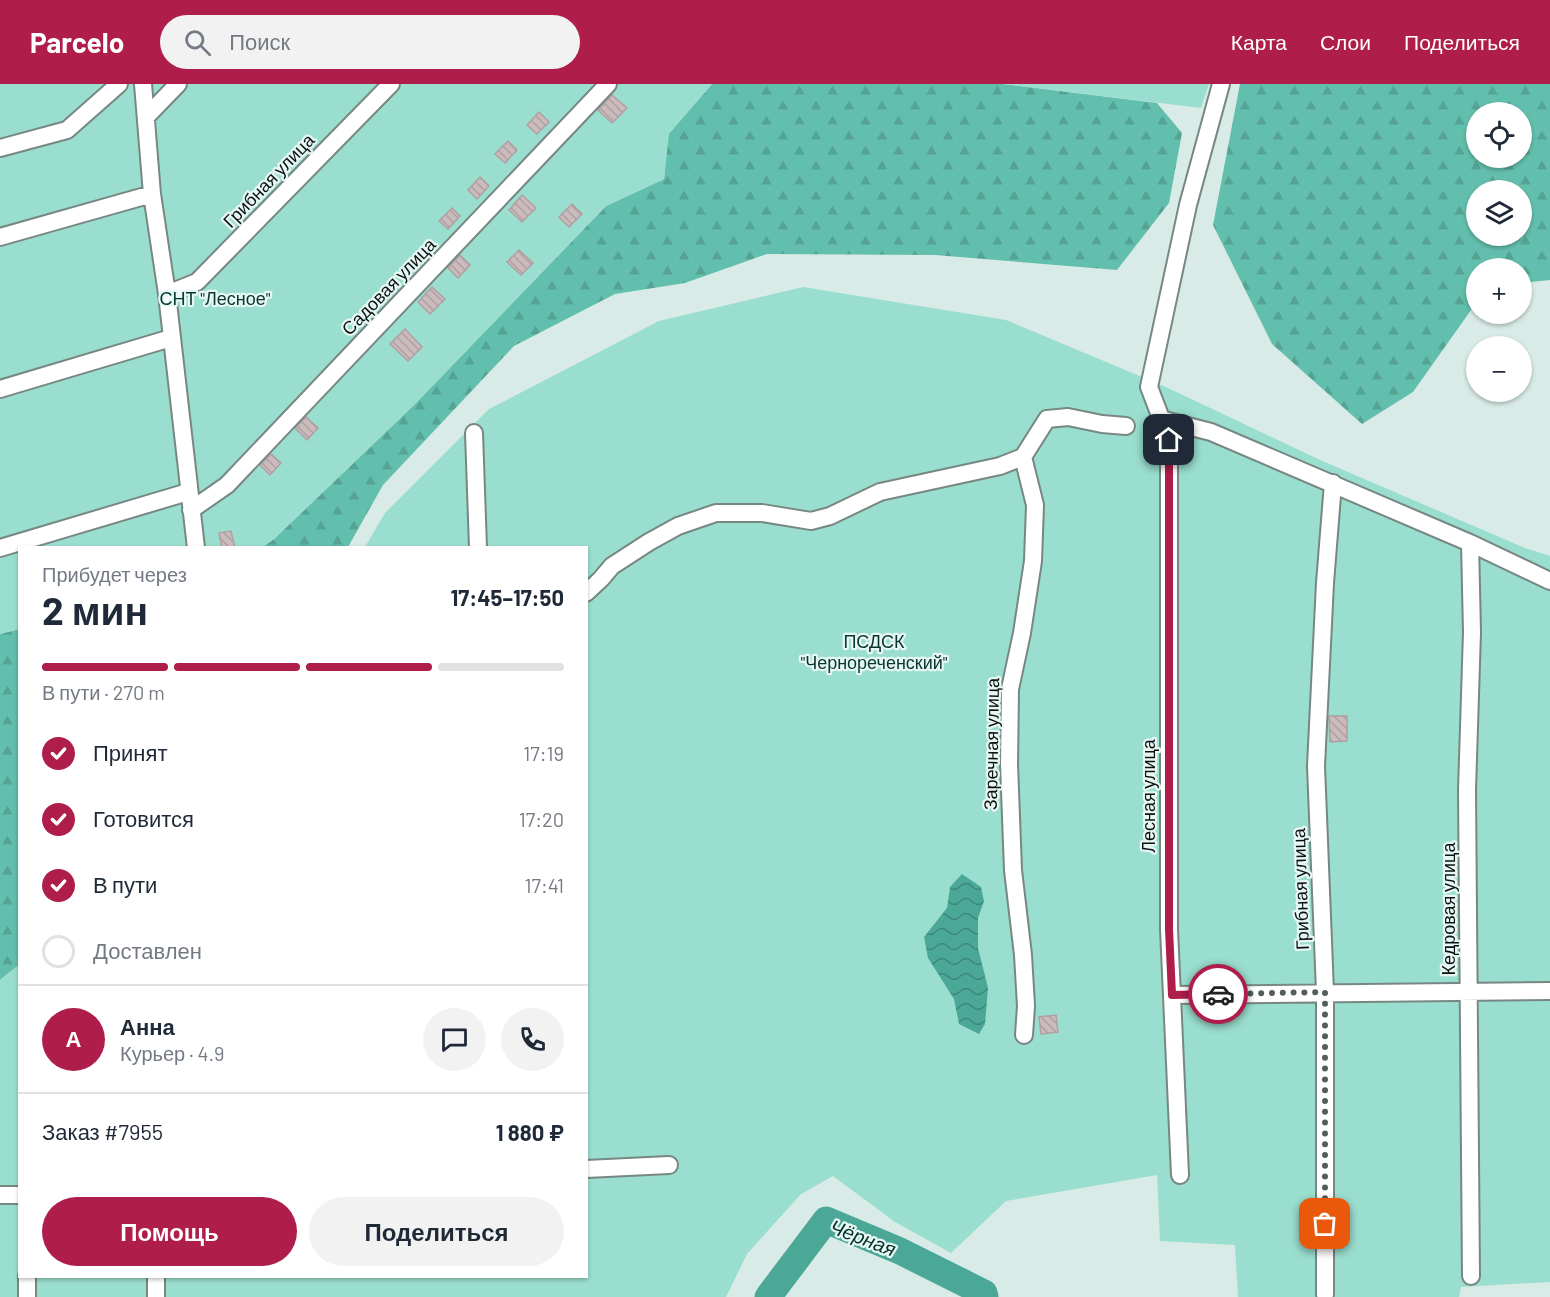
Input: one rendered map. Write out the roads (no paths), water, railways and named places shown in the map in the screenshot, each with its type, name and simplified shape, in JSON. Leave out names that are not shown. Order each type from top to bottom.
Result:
[{"type":"street","points":[[0,148],[67,130],[119,84]]},
{"type":"street","points":[[143,84],[152,194],[196,546]]},
{"type":"street","points":[[146,117],[178,84]]},
{"type":"street","name":"Грибная улица","points":[[166,294],[197,282],[391,84]]},
{"type":"street","name":"Садовая улица","points":[[191,510],[227,485],[608,84]]},
{"type":"street","name":"Лесная улица","points":[[1180,1175],[1169,929],[1169,440],[1149,387],[1188,205],[1221,84]]},
{"type":"street","points":[[0,237],[152,194]]},
{"type":"street","points":[[0,389],[171,338]]},
{"type":"street","points":[[588,591],[612,566],[649,542],[678,526],[716,513],[762,513],[811,521],[830,516],[880,492],[1000,466],[1023,457],[1047,419],[1068,417],[1126,426]]},
{"type":"street","points":[[1160,419],[1211,432],[1470,543],[1550,581]]},
{"type":"street","points":[[474,433],[478,546]]},
{"type":"street","name":"Заречная улица","points":[[1023,457],[1035,505],[1033,561],[1022,633],[1010,689],[1009,726],[1010,825],[1026,1006],[1024,1035]]},
{"type":"street","name":"Грибная улица","points":[[1325,1294],[1325,992],[1316,766],[1324,583],[1333,483]]},
{"type":"street","points":[[0,548],[188,492]]},
{"type":"street","name":"Кедровая улица","points":[[1470,543],[1472,632],[1467,790],[1471,1276]]},
{"type":"street","points":[[1172,995],[1550,991]]},
{"type":"street","points":[[588,1169],[669,1165]]},
{"type":"street","points":[[0,1195],[18,1195]]},
{"type":"street","points":[[27,1278],[27,1297]]},
{"type":"street","points":[[156,1278],[156,1297]]},
{"type":"water","points":[[962,874],[981,887],[984,901],[978,918],[978,948],[988,988],[985,1024],[979,1034],[959,1024],[954,999],[928,958],[924,937],[947,908],[950,887]]},
{"type":"waterway","name":"Чёрная","points":[[768,1297],[826,1220],[900,1251],[984,1293],[985,1297]]},
{"type":"park label","name":"СНТ \"Лесное\"","points":[[215,299]]},
{"type":"park label","name":"ПСДСК \"Чернореченский\"","points":[[874,652]]}]
